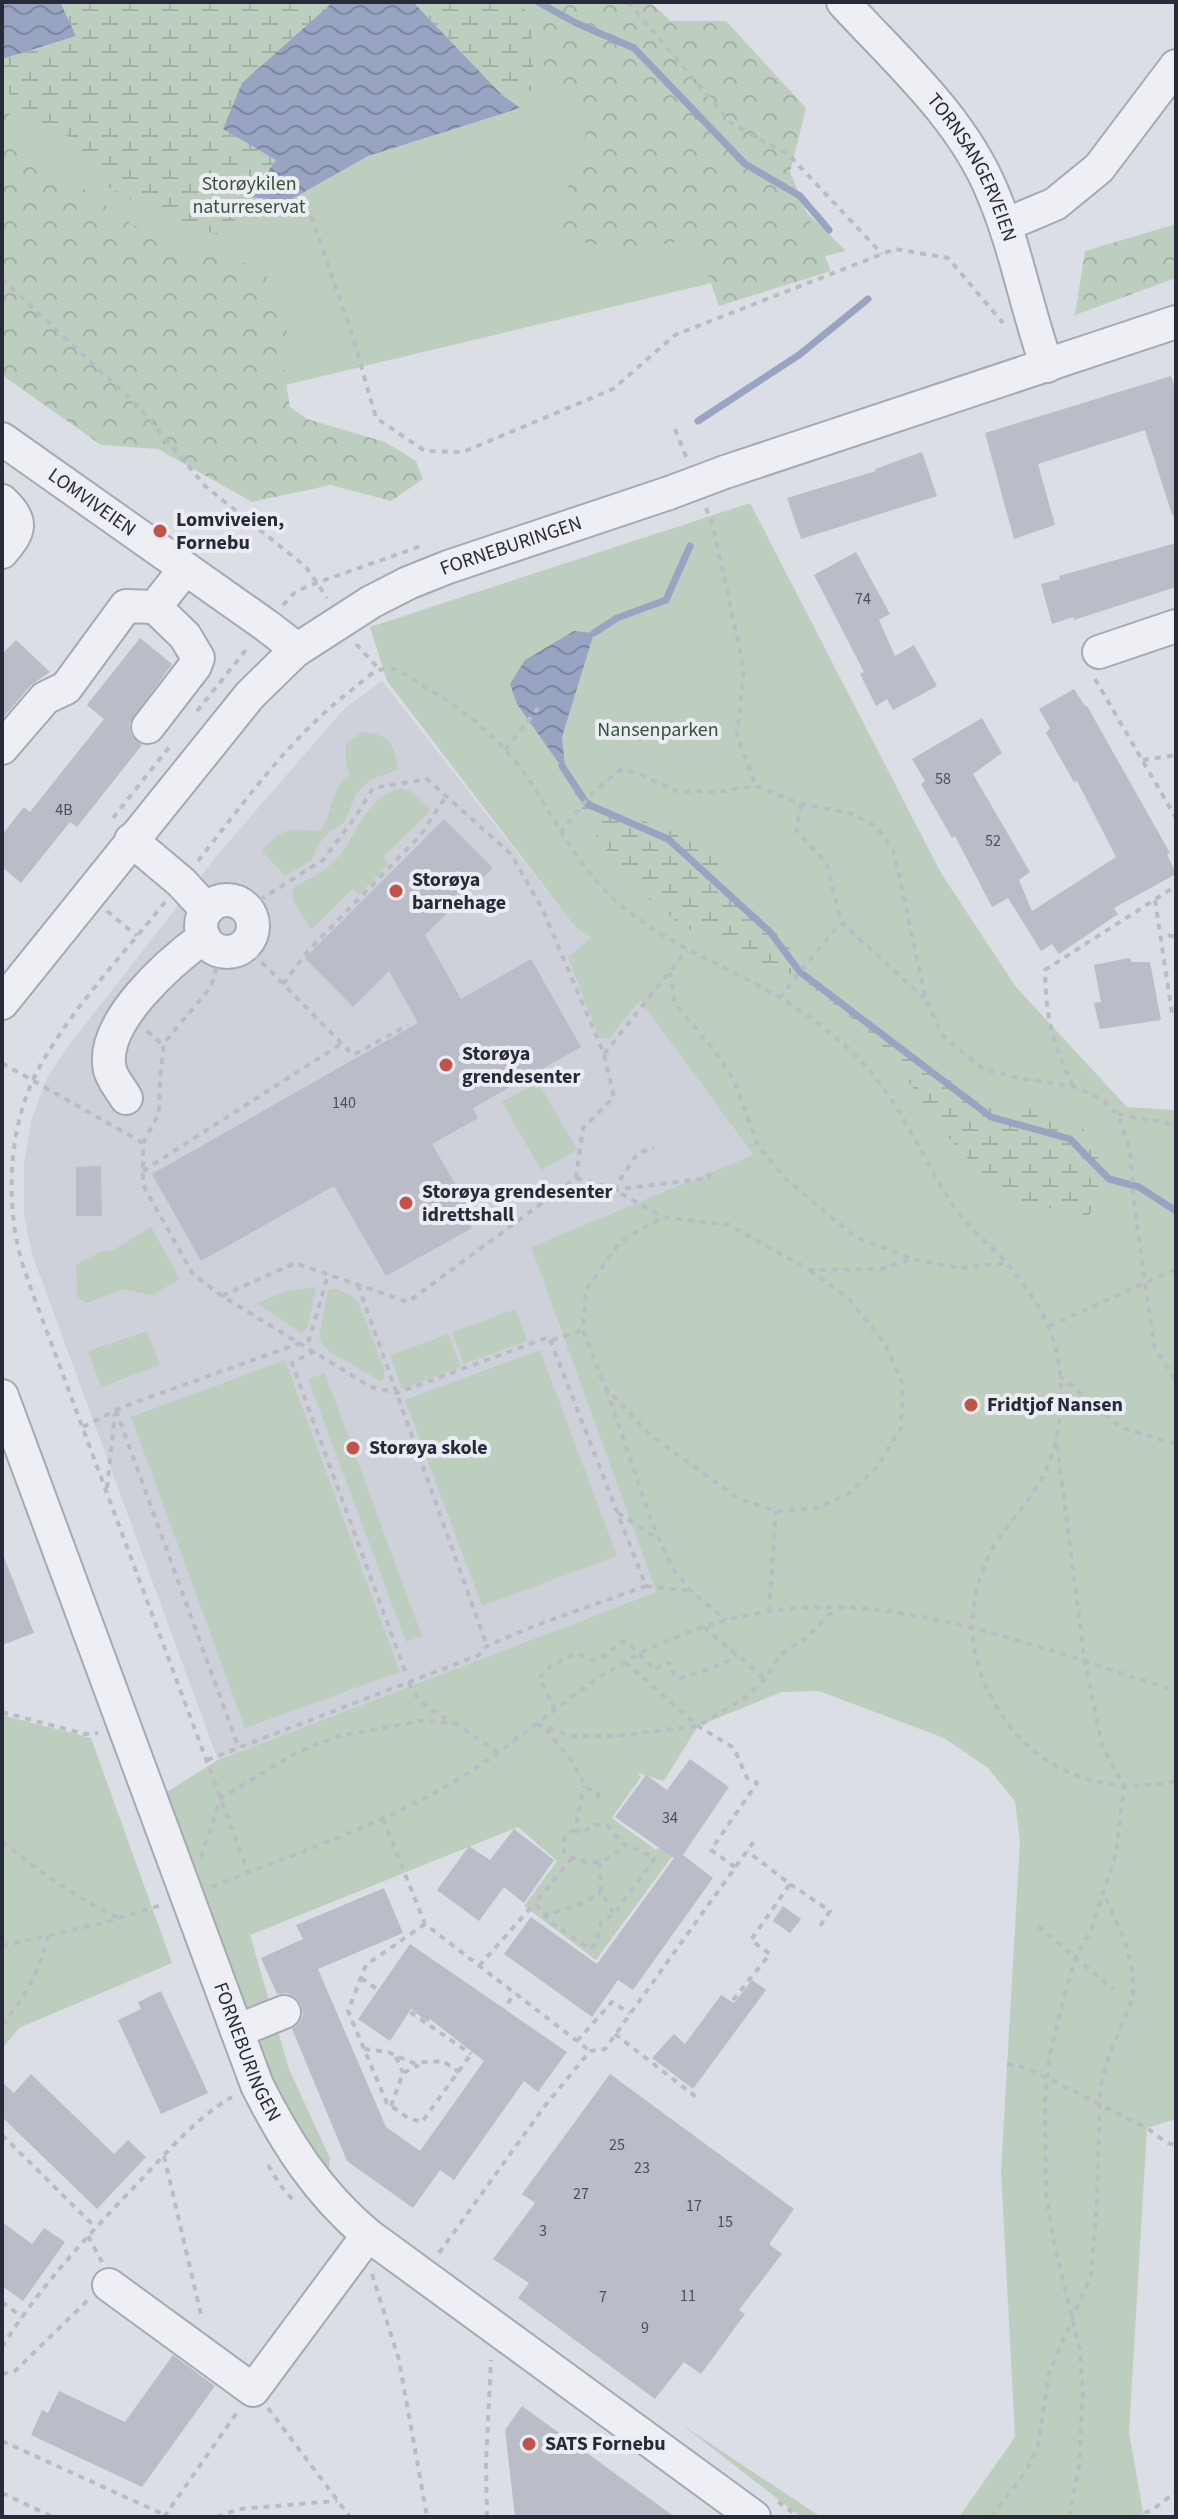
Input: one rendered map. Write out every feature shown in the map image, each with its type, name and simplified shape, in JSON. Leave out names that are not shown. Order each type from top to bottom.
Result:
[{"type":"street","name":"TORNSANGERVEIEN","points":[[843,2],[954,124],[991,187],[1047,366]]},
{"type":"street","points":[[1005,225],[1055,204],[1099,168],[1176,66]]},
{"type":"street","name":"FORNEBURINGEN","points":[[2,1003],[119,832],[295,651],[371,602],[448,567],[680,482],[725,472],[1175,325]]},
{"type":"street","name":"LOMVIVEIEN","points":[[2,439],[267,626],[295,651]]},
{"type":"street","points":[[2,501],[15,515],[18,526],[16,537],[2,552]]},
{"type":"street","points":[[155,607],[185,569]]},
{"type":"street","points":[[2,748],[45,698],[66,688],[126,606],[155,607],[185,636],[198,658],[161,734]]},
{"type":"street","points":[[1099,652],[1176,626]]},
{"type":"street","points":[[119,832],[181,882],[219,936]]},
{"type":"street","points":[[219,936],[215,902],[226,899],[237,901],[247,908]]},
{"type":"street","points":[[126,1098],[110,1071],[109,1047],[126,1013],[174,959],[219,936]]},
{"type":"street","name":"FORNEBURINGEN","points":[[2,1396],[169,1898],[237,2031],[257,2085],[280,2131],[305,2169],[327,2197],[368,2235],[764,2508]]},
{"type":"street","points":[[237,2031],[284,2012]]},
{"type":"street","points":[[109,2285],[253,2390],[368,2235]]},
{"type":"path","points":[[628,2],[731,123],[789,155],[882,254]]},
{"type":"path","points":[[311,216],[352,334],[376,418],[425,451],[463,452],[613,389],[675,335],[895,249],[948,258],[1009,329],[1034,329]]},
{"type":"path","points":[[2,279],[139,407],[205,486],[306,567],[317,582],[294,593],[282,606]]},
{"type":"path","points":[[675,429],[680,482]]},
{"type":"path","points":[[702,498],[713,526],[744,669],[737,736],[756,786]]},
{"type":"path","points":[[194,716],[251,644],[240,636]]},
{"type":"path","points":[[353,639],[379,669]]},
{"type":"path","points":[[1099,652],[1088,668],[1176,818]]},
{"type":"path","points":[[248,1872],[31,1289],[17,1244],[11,1195],[14,1153],[23,1108],[33,1081],[64,1028],[288,748],[327,709],[379,669],[394,669],[439,695],[470,716],[505,750],[531,783],[582,864],[611,897],[649,928],[779,998],[832,1034],[861,1060],[885,1090],[948,1199],[968,1225],[1007,1263],[1049,1326],[1059,1375],[1061,1401],[1052,1455],[1039,1484],[991,1552],[978,1587],[970,1627],[989,1693],[1009,1726],[1037,1754],[1064,1771],[1094,1782],[1124,1787],[1176,1781]]},
{"type":"path","points":[[505,750],[538,708]]},
{"type":"path","points":[[119,832],[161,734]]},
{"type":"path","points":[[1142,760],[1176,755]]},
{"type":"path","points":[[560,833],[594,791],[620,770],[635,772],[677,791],[715,792],[756,786],[801,804],[853,814],[877,827],[894,852],[926,1000],[942,1035],[983,1069],[1023,1079],[1073,1086],[1101,1099],[1118,1114],[1130,1150],[1134,1203],[1154,1346],[1176,1381]]},
{"type":"path","points":[[222,1296],[295,1263],[408,1302],[576,1178],[583,1128],[614,1097],[604,1054],[542,908],[511,854],[427,779],[373,788],[323,860],[247,908]]},
{"type":"path","points":[[283,984],[308,951],[420,836],[447,796]]},
{"type":"path","points":[[801,804],[796,830],[827,864],[841,922],[926,1000]]},
{"type":"path","points":[[1073,1086],[1053,1042],[1045,1000],[1045,970],[1176,886]]},
{"type":"path","points":[[1155,900],[1172,1013]]},
{"type":"path","points":[[106,910],[138,936]]},
{"type":"path","points":[[779,998],[841,922]]},
{"type":"path","points":[[1168,935],[1176,937]]},
{"type":"path","points":[[408,1025],[353,1055],[283,984],[219,936],[211,987],[164,1043],[159,1113],[143,1143],[143,1185],[193,1274],[222,1296],[371,1387],[397,1393],[549,1337],[646,1586]]},
{"type":"path","points":[[604,1054],[687,950]]},
{"type":"path","points":[[670,972],[675,1004],[713,1049],[734,1080],[758,1146],[786,1179],[854,1236],[912,1259],[960,1268],[1007,1263]]},
{"type":"path","points":[[143,1171],[341,1044]]},
{"type":"path","points":[[2,1063],[143,1143]]},
{"type":"path","points":[[1118,1114],[1176,1125]]},
{"type":"path","points":[[613,1190],[638,1153],[654,1148]]},
{"type":"path","points":[[613,1190],[709,1178],[709,1167]]},
{"type":"path","points":[[576,1178],[613,1190],[663,1217],[729,1225],[810,1270],[847,1297],[884,1342],[903,1384],[901,1428],[877,1467],[850,1493],[818,1508],[776,1511],[739,1499],[661,1444],[605,1387]]},
{"type":"path","points":[[663,1217],[620,1242],[586,1290],[583,1330],[673,1569],[692,1592],[726,1620]]},
{"type":"path","points":[[810,1270],[881,1269],[912,1259]]},
{"type":"path","points":[[1049,1326],[1176,1269]]},
{"type":"path","points":[[83,1427],[116,1410],[309,1340],[328,1275]]},
{"type":"path","points":[[358,1285],[487,1646]]},
{"type":"path","points":[[552,1340],[583,1330]]},
{"type":"path","points":[[315,1351],[292,1363],[405,1671]]},
{"type":"path","points":[[1059,1375],[1120,1427],[1176,1444]]},
{"type":"path","points":[[107,1491],[116,1410]]},
{"type":"path","points":[[116,1410],[238,1747]]},
{"type":"path","points":[[1056,1441],[1085,1663],[1102,1745],[1124,1787],[1116,1853],[1092,1928],[1076,1957],[1063,2000],[1047,2078],[1043,2152],[1046,2194],[1055,2247],[1080,2350],[1083,2425],[1069,2517]]},
{"type":"path","points":[[769,1611],[776,1511]]},
{"type":"path","points":[[618,1513],[660,1540]]},
{"type":"path","points":[[207,1760],[479,1655],[487,1646],[646,1586],[692,1592]]},
{"type":"path","points":[[537,1724],[571,1736],[614,1736],[698,1726],[746,1697],[765,1679],[780,1655],[807,1637],[837,1607]]},
{"type":"path","points":[[2,1946],[119,1918],[318,1847],[383,1819],[450,1785],[638,1654],[726,1620],[769,1611],[837,1607],[873,1610],[970,1627],[1176,1691]]},
{"type":"path","points":[[704,1627],[765,1679]]},
{"type":"path","points":[[555,1710],[539,1678],[552,1665],[577,1653],[593,1660],[604,1656],[621,1642],[627,1642],[655,1670],[666,1662],[671,1664],[674,1675],[679,1679],[706,1668],[722,1666],[737,1655]]},
{"type":"path","points":[[625,1662],[698,1726],[734,1748],[747,1778],[757,1783],[711,1850],[735,1868]]},
{"type":"path","points":[[409,1682],[428,1708],[499,1753]]},
{"type":"path","points":[[2,1712],[84,1734],[98,1733]]},
{"type":"path","points":[[169,1898],[221,1798],[298,1752],[339,1736],[426,1720],[456,1724]]},
{"type":"path","points":[[545,1727],[571,1760],[584,1786],[598,1793],[598,1800],[593,1801]]},
{"type":"path","points":[[575,1830],[584,1786]]},
{"type":"path","points":[[383,1819],[425,1924],[590,2051]]},
{"type":"path","points":[[535,1903],[543,1916],[590,1949],[596,1944],[601,1922],[614,1914],[655,1858],[626,1845],[606,1824],[591,1826],[583,1833],[575,1830],[568,1832],[564,1839],[564,1853],[572,1858],[599,1862],[609,1860],[626,1845]]},
{"type":"path","points":[[429,2247],[438,2254],[544,2107],[590,2051],[605,2049],[757,1837]]},
{"type":"path","points":[[2,1842],[46,1875],[119,1918]]},
{"type":"path","points":[[747,1851],[830,1911],[818,1929]]},
{"type":"path","points":[[479,1966],[572,1858]]},
{"type":"path","points":[[599,1862],[601,1892],[614,1914]]},
{"type":"path","points":[[733,2000],[770,1954],[751,1940],[790,1884]]},
{"type":"path","points":[[543,1916],[586,1902],[601,1892]]},
{"type":"path","points":[[991,2517],[1027,2470],[1038,2445],[1049,2373],[1091,2275],[1097,2202],[1099,2105],[1108,2059],[1133,1997],[1133,1974],[1125,1941],[1104,1894]]},
{"type":"path","points":[[425,1924],[366,1965],[348,2011],[387,2103],[408,2118],[422,2122],[515,1993]]},
{"type":"path","points":[[1038,1926],[1113,1989]]},
{"type":"path","points":[[2,2025],[29,1989],[43,1959],[48,1936]]},
{"type":"path","points":[[361,1978],[471,2054]]},
{"type":"path","points":[[577,2041],[612,2002],[630,2013]]},
{"type":"path","points":[[615,2034],[696,2097]]},
{"type":"path","points":[[364,2049],[413,2063],[443,2061],[459,2072]]},
{"type":"path","points":[[391,2106],[403,2073],[396,2056]]},
{"type":"path","points":[[403,2073],[424,2062]]},
{"type":"path","points":[[1007,2064],[1027,2068],[1176,2145]]},
{"type":"path","points":[[2,2347],[22,2317],[96,2228],[164,2156],[217,2106],[234,2096],[240,2107]]},
{"type":"path","points":[[2,2135],[96,2228]]},
{"type":"path","points":[[262,2153],[280,2185],[295,2202]]},
{"type":"path","points":[[164,2156],[211,2360]]},
{"type":"path","points":[[381,2277],[370,2269],[399,2360],[427,2517]]},
{"type":"path","points":[[2,2374],[15,2371],[85,2301],[109,2285]]},
{"type":"path","points":[[2,2302],[22,2317]]},
{"type":"path","points":[[487,2517],[491,2360],[504,2369]]},
{"type":"path","points":[[2,2441],[165,2516],[253,2390],[350,2517]]},
{"type":"path","points":[[1133,2517],[1152,2510],[1176,2492]]},
{"type":"path","points":[[2,2493],[53,2517]]},
{"type":"path","points":[[217,2517],[239,2509],[338,2501]]},
{"type":"path","points":[[764,2508],[799,2517]]},
{"type":"shaded area","name":"Storøya skole","points":[[382,681],[576,928],[591,938],[640,999],[753,1156],[531,1247],[656,1592],[218,1760],[32,1254],[24,1215],[24,1165],[32,1118],[47,1078],[66,1049],[219,853],[344,709]]},
{"type":"green space","name":"Storøykilen naturreservat","points":[[2,2],[616,2],[768,174],[846,251],[185,409],[2,213]]},
{"type":"green space","points":[[60,2],[333,2],[242,83],[276,160],[224,236],[174,224],[101,183],[73,138],[37,125],[3,87],[2,59],[76,36]]},
{"type":"green space","points":[[413,2],[522,2],[532,29],[531,62],[547,89],[501,94]]},
{"type":"green space","points":[[538,2],[650,2],[671,21],[726,21],[806,108],[790,172],[831,271],[719,306],[695,238],[625,252],[553,234],[589,123],[544,71]]},
{"type":"green space","points":[[2,99],[26,148],[151,237],[261,267],[289,315],[283,362],[290,407],[307,419],[385,442],[416,461],[423,479],[391,501],[331,485],[252,502],[158,449],[101,445],[2,375]]},
{"type":"green space","points":[[1176,224],[1176,278],[1075,315],[1085,251]]},
{"type":"green space","name":"Nansenparken","points":[[750,503],[941,873],[1016,987],[1127,1107],[1176,1110],[1176,2119],[1147,2128],[1129,2433],[1144,2517],[959,2517],[1015,2437],[1001,2171],[1020,1841],[1015,1801],[988,1768],[944,1738],[819,1691],[782,1692],[698,1726],[664,1781],[637,1773],[641,1777],[612,1818],[656,1850],[665,1842],[676,1851],[596,1960],[524,1906],[557,1861],[518,1827],[250,1935],[289,2069],[330,2158],[328,2179],[271,2083],[162,1795],[218,1760],[656,1592],[531,1247],[753,1155],[640,1000],[610,1038],[599,1038],[568,957],[591,938],[576,928],[387,681],[370,627]]},
{"type":"green space","points":[[362,732],[379,735],[389,742],[398,770],[371,779],[356,794],[344,823],[329,832],[317,846],[312,860],[285,876],[262,851],[281,833],[300,829],[320,831],[338,787],[351,774],[346,766],[346,745]]},
{"type":"green space","points":[[560,765],[603,807],[661,827],[719,853],[723,883],[786,942],[808,978],[949,1077],[976,1101],[1039,1110],[1069,1120],[1093,1136],[1109,1179],[1089,1216],[1003,1196],[953,1143],[877,1039],[802,979],[783,971],[763,968],[681,925],[631,884],[596,836]]},
{"type":"green space","points":[[401,788],[413,792],[431,810],[384,856],[388,865],[359,895],[353,888],[311,930],[293,900],[293,888],[331,864],[370,808]]},
{"type":"green space","points":[[538,1082],[577,1150],[541,1170],[502,1102]]},
{"type":"green space","points":[[151,1227],[180,1279],[152,1295],[123,1289],[87,1303],[77,1297],[76,1265],[100,1252],[112,1251]]},
{"type":"green space","points":[[316,1287],[305,1331],[300,1332],[257,1303],[286,1291]]},
{"type":"green space","points":[[334,1288],[352,1296],[359,1304],[384,1368],[384,1379],[380,1381],[327,1350],[319,1339],[328,1290]]},
{"type":"green space","points":[[516,1309],[527,1341],[464,1364],[452,1332]]},
{"type":"green space","points":[[147,1331],[160,1365],[101,1387],[88,1351]]},
{"type":"green space","points":[[448,1334],[461,1367],[402,1389],[390,1355]]},
{"type":"green space","points":[[540,1350],[617,1556],[482,1606],[405,1400]]},
{"type":"green space","points":[[285,1360],[400,1672],[245,1728],[131,1417]]},
{"type":"green space","points":[[325,1373],[422,1636],[406,1642],[308,1379]]},
{"type":"green space","points":[[2,1715],[91,1738],[172,1963],[19,2028],[2,2049]]},
{"type":"green space","points":[[681,2424],[821,2517],[801,2517]]},
{"type":"water","points":[[2,2],[60,2],[76,36],[2,59]]},
{"type":"water","points":[[333,2],[413,2],[501,94],[520,108],[368,156],[288,201],[251,197],[276,160],[223,129],[242,83]]},
{"type":"water","points":[[574,631],[594,633],[562,737],[565,767],[560,765],[517,704],[510,684],[525,660]]},
{"type":"building","points":[[1171,376],[1176,391],[1176,515],[1172,515],[1145,430],[1038,464],[1055,525],[1014,539],[985,433]]},
{"type":"building","points":[[922,452],[937,496],[801,539],[787,498],[876,471]]},
{"type":"building","points":[[1176,543],[1176,587],[1074,620],[1073,617],[1052,624],[1041,584],[1060,579],[1059,576]]},
{"type":"building","points":[[856,552],[890,614],[879,620],[895,656],[914,645],[937,686],[893,710],[887,699],[876,706],[860,674],[864,672],[814,575]]},
{"type":"building","points":[[140,638],[172,664],[129,724],[131,735],[142,745],[77,827],[70,822],[21,883],[2,867],[2,835],[24,807],[30,812],[104,719],[87,705]]},
{"type":"building","points":[[16,640],[50,672],[31,685],[2,719],[2,654]]},
{"type":"building","points":[[1074,689],[1087,706],[1170,853],[1167,854],[1176,874],[1114,908],[1118,914],[1059,954],[1052,944],[1041,951],[1008,898],[992,907],[955,836],[952,838],[921,784],[925,781],[912,759],[982,718],[1002,753],[973,774],[1030,872],[1019,880],[1032,911],[1116,857],[1077,781],[1074,782],[1046,733],[1050,728],[1039,709]]},
{"type":"building","name":"Storøya grendesenter","points":[[444,819],[493,868],[425,935],[461,999],[531,959],[581,1047],[473,1108],[478,1118],[432,1144],[466,1203],[460,1207],[472,1228],[386,1276],[334,1186],[201,1261],[152,1174],[418,1023],[389,971],[353,1007],[305,958]]},
{"type":"building","points":[[1129,958],[1132,962],[1150,962],[1161,1020],[1100,1029],[1094,1003],[1101,1002],[1094,965]]},
{"type":"building","points":[[101,1166],[102,1216],[76,1216],[76,1167]]},
{"type":"building","points":[[2,1552],[34,1633],[2,1645]]},
{"type":"building","points":[[690,1759],[729,1787],[683,1855],[713,1878],[633,1990],[618,1980],[592,2017],[504,1954],[531,1917],[597,1964],[674,1858],[615,1817],[646,1775],[667,1790]]},
{"type":"building","points":[[514,1829],[554,1860],[524,1903],[504,1887],[479,1921],[437,1890],[469,1846],[490,1860]]},
{"type":"building","points":[[384,1888],[403,1933],[318,1969],[386,2127],[420,2151],[484,2061],[430,2019],[428,2022],[411,2009],[390,2041],[358,2019],[410,1944],[567,2052],[538,2092],[524,2081],[454,2180],[440,2170],[413,2208],[347,2161],[292,2029],[303,2015],[301,2004],[287,1993],[277,1994],[261,1958],[303,1939],[296,1925]]},
{"type":"building","points":[[783,1906],[801,1919],[790,1933],[773,1921]]},
{"type":"building","points":[[752,1980],[766,1990],[693,2089],[652,2058],[674,2034],[685,2044],[721,1995],[734,2003]]},
{"type":"building","points":[[161,1991],[208,2093],[161,2114],[118,2020],[141,2009],[138,2002]]},
{"type":"building","points":[[31,2074],[114,2154],[128,2140],[146,2157],[97,2209],[2,2117],[2,2082],[14,2093]]},
{"type":"building","points":[[610,2074],[794,2209],[769,2244],[782,2254],[739,2310],[745,2314],[701,2374],[684,2362],[655,2399],[518,2298],[529,2283],[493,2259],[535,2203],[522,2194]]},
{"type":"building","points":[[2,2222],[32,2244],[44,2228],[65,2242],[23,2301],[2,2286]]},
{"type":"building","points":[[173,2355],[215,2386],[142,2487],[31,2435],[42,2410],[48,2413],[59,2391],[125,2422]]},
{"type":"building","points":[[522,2406],[675,2517],[515,2517],[505,2430]]},
{"type":"waterway","points":[[538,2],[576,23],[634,48],[745,164],[800,196],[829,230]]},
{"type":"waterway","points":[[698,421],[799,355],[868,299]]},
{"type":"waterway","points":[[594,633],[617,618],[666,600],[690,546]]},
{"type":"waterway","points":[[562,766],[587,804],[668,839],[770,932],[800,972],[991,1117],[1070,1139],[1109,1179],[1139,1187],[1176,1211]]},
{"type":"place","name":"Lomviveien, Fornebu","points":[[160,531]]},
{"type":"place","name":"Storøya barnehage","points":[[396,891]]},
{"type":"place","name":"Storøya grendesenter","points":[[446,1065]]},
{"type":"place","name":"Storøya grendesenter idrettshall","points":[[406,1203]]},
{"type":"place","name":"Fridtjof Nansen","points":[[971,1405]]},
{"type":"place","name":"Storøya skole","points":[[353,1448]]},
{"type":"place","name":"SATS Fornebu","points":[[529,2444]]}]
